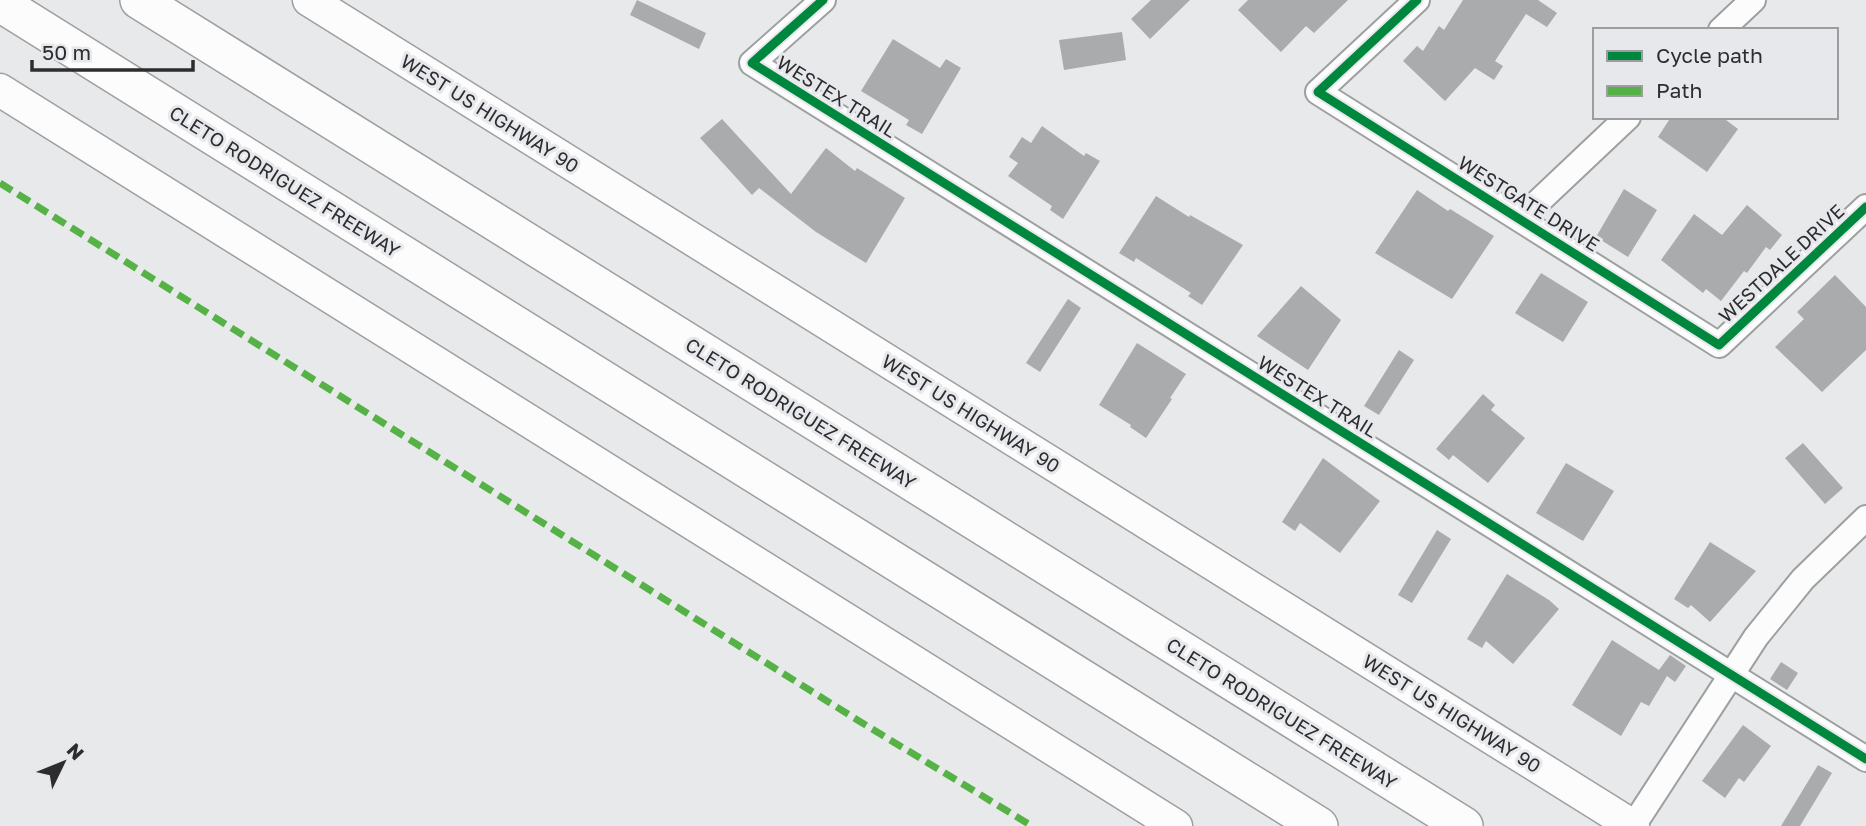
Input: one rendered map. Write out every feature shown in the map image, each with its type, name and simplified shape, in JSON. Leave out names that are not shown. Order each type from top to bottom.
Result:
[{"type":"highway","name":"CLETO RODRIGUEZ FREEWAY","points":[[139,0],[1464,826]]},
{"type":"highway","name":"CLETO RODRIGUEZ FREEWAY","points":[[0,3],[1319,826]]},
{"type":"main road","name":"WEST US HIGHWAY 90","points":[[309,0],[1633,826]]},
{"type":"main road","points":[[0,90],[1176,826]]},
{"type":"street","name":"WESTEX TRAIL","points":[[823,0],[752,63],[1866,759]]},
{"type":"street","name":"WESTGATE DRIVE","points":[[1417,0],[1318,92],[1719,345]]},
{"type":"street","points":[[1723,28],[1753,0]]},
{"type":"street","points":[[1521,218],[1626,119]]},
{"type":"street","name":"WESTDALE DRIVE","points":[[1719,345],[1866,207]]},
{"type":"street","points":[[1633,826],[1756,637],[1787,597],[1825,556],[1866,519]]},
{"type":"building","points":[[637,0],[706,33],[699,49],[630,15]]},
{"type":"building","points":[[1151,0],[1190,0],[1150,39],[1131,19]]},
{"type":"building","points":[[1248,0],[1348,0],[1314,33],[1306,26],[1281,52],[1238,10]]},
{"type":"building","points":[[1463,0],[1538,0],[1557,13],[1547,27],[1526,14],[1495,61],[1503,66],[1494,80],[1475,68],[1445,101],[1403,61],[1417,46],[1423,51],[1439,26],[1444,30]]},
{"type":"building","points":[[1122,32],[1126,60],[1064,70],[1059,40]]},
{"type":"building","points":[[893,39],[940,68],[946,59],[961,68],[922,134],[906,125],[909,120],[861,91]]},
{"type":"building","points":[[722,119],[791,194],[826,148],[855,171],[857,168],[905,198],[866,263],[816,232],[759,188],[752,195],[700,138]]},
{"type":"building","points":[[1670,119],[1725,119],[1738,129],[1707,172],[1658,137]]},
{"type":"building","points":[[1042,126],[1084,156],[1086,153],[1100,161],[1063,219],[1050,210],[1052,206],[1008,176],[1018,163],[1009,157],[1022,137],[1031,143]]},
{"type":"building","points":[[1624,189],[1657,210],[1628,257],[1596,237]]},
{"type":"building","points":[[1417,190],[1448,211],[1450,209],[1494,236],[1452,299],[1375,253]]},
{"type":"building","points":[[1156,196],[1189,217],[1190,215],[1243,245],[1202,305],[1188,296],[1191,293],[1136,258],[1134,262],[1119,253]]},
{"type":"building","points":[[1747,205],[1782,235],[1770,250],[1766,247],[1721,301],[1706,289],[1703,293],[1661,260],[1694,214],[1722,235]]},
{"type":"building","points":[[1541,273],[1588,302],[1563,342],[1515,313]]},
{"type":"building","points":[[1835,275],[1866,307],[1866,350],[1822,392],[1775,347],[1804,319],[1797,312]]},
{"type":"building","points":[[1301,286],[1341,320],[1308,370],[1257,336]]},
{"type":"building","points":[[1068,299],[1081,308],[1040,372],[1026,363]]},
{"type":"building","points":[[1137,343],[1186,374],[1146,438],[1099,405]]},
{"type":"building","points":[[1399,350],[1414,360],[1379,415],[1364,406]]},
{"type":"building","points":[[1483,394],[1495,405],[1491,410],[1525,438],[1488,483],[1453,455],[1449,460],[1436,449]]},
{"type":"building","points":[[1803,443],[1843,488],[1825,504],[1785,458]]},
{"type":"building","points":[[1323,458],[1380,501],[1340,553],[1300,523],[1295,531],[1282,522]]},
{"type":"building","points":[[1566,463],[1614,491],[1583,541],[1536,513]]},
{"type":"building","points":[[1437,530],[1451,539],[1412,603],[1398,595]]},
{"type":"building","points":[[1710,542],[1756,571],[1710,622],[1691,605],[1688,608],[1674,599]]},
{"type":"building","points":[[1507,574],[1559,609],[1513,664],[1486,641],[1482,648],[1467,639]]},
{"type":"building","points":[[1612,640],[1659,670],[1670,655],[1686,666],[1675,682],[1667,676],[1649,706],[1641,702],[1621,736],[1572,705]]},
{"type":"building","points":[[1781,662],[1798,673],[1787,690],[1770,679]]},
{"type":"building","points":[[1743,725],[1771,746],[1744,782],[1739,778],[1725,798],[1702,781]]},
{"type":"building","points":[[1818,765],[1832,773],[1800,826],[1781,826]]},
{"type":"marked path","points":[[0,183],[859,721],[1032,826]]},
{"type":"cycle path","points":[[823,0],[752,63],[1866,759]]},
{"type":"cycle path","points":[[1417,0],[1318,92],[1719,345],[1866,207]]}]
